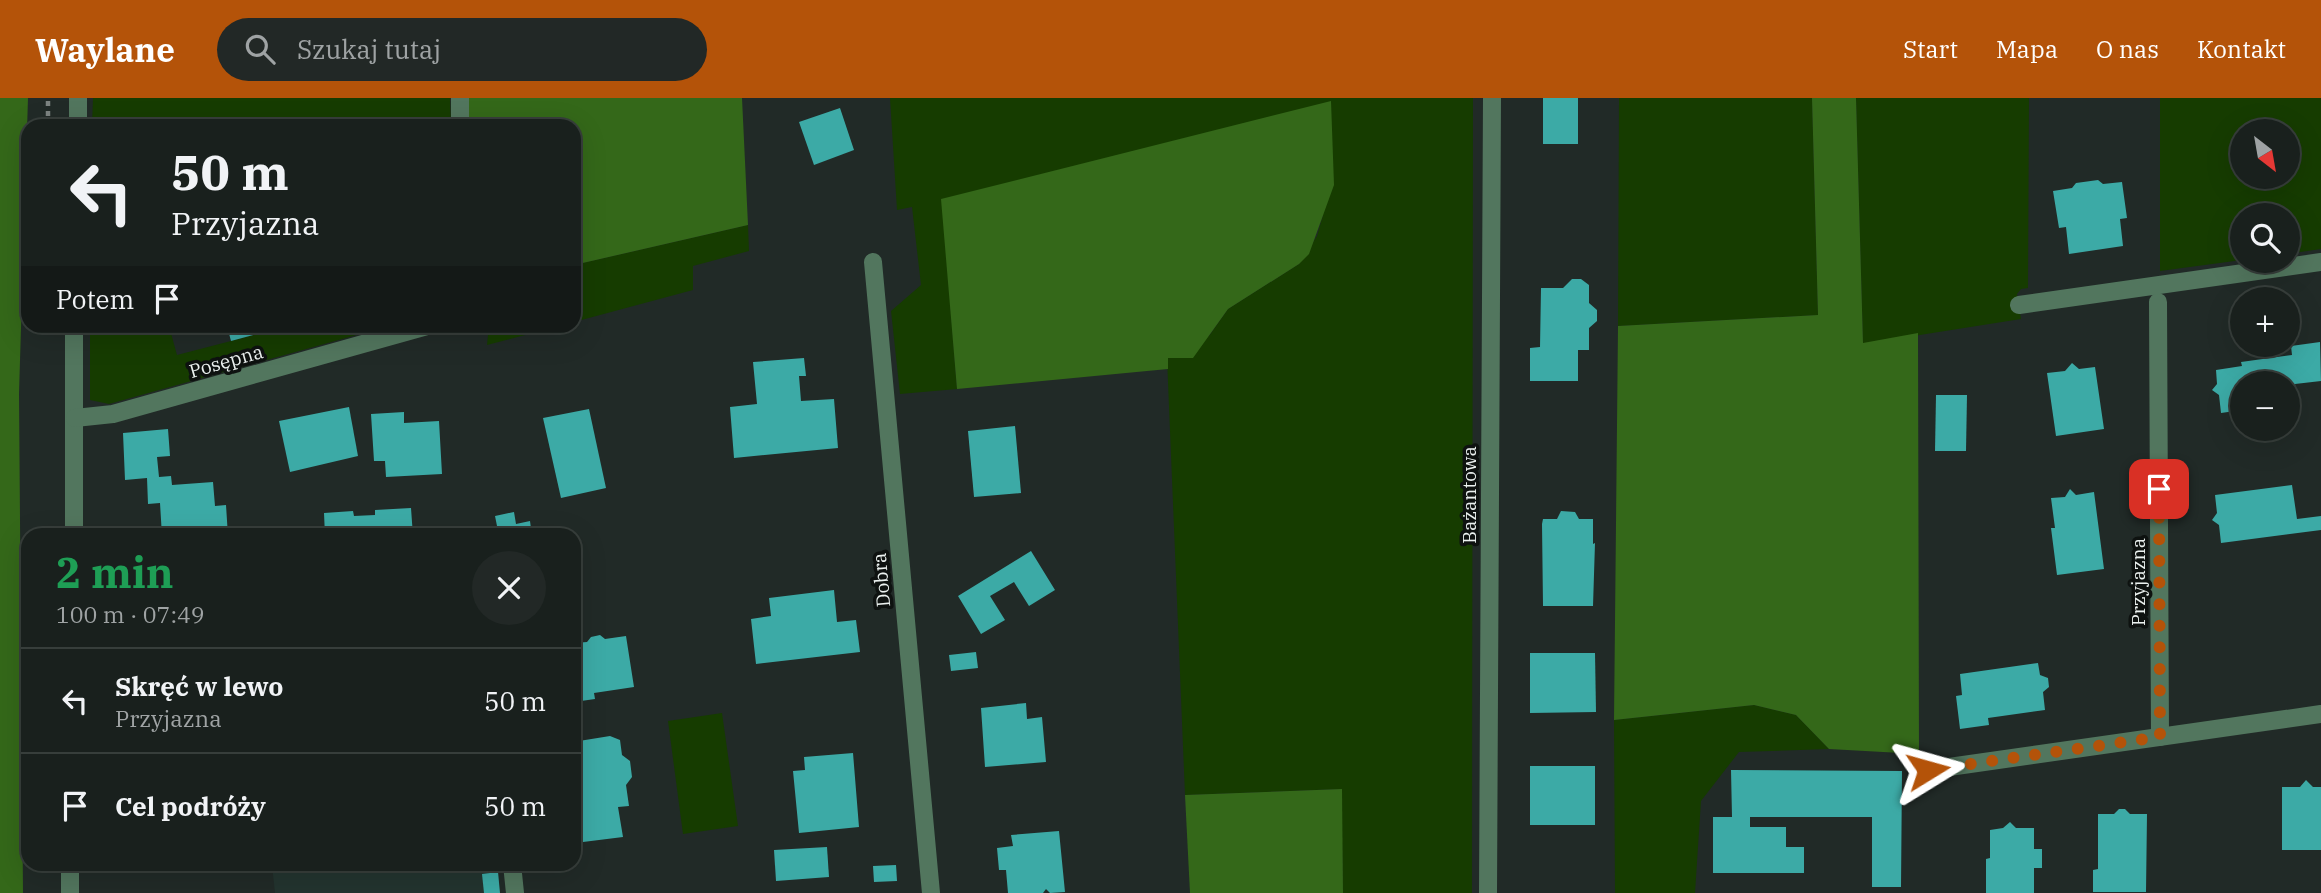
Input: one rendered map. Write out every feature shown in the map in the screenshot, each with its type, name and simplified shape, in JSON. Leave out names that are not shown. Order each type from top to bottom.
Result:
[{"type":"street","points":[[78,98],[78,119]]},
{"type":"street","points":[[460,98],[460,119]]},
{"type":"street","name":"Bażantowa","points":[[1488,893],[1492,98]]},
{"type":"street","name":"Dobra","points":[[873,262],[931,893]]},
{"type":"street","points":[[2019,305],[2321,262]]},
{"type":"street","name":"Przyjazna","points":[[2158,302],[2160,737]]},
{"type":"street","points":[[74,333],[74,528]]},
{"type":"street","name":"Posępna","points":[[75,418],[113,414],[402,333]]},
{"type":"street","points":[[1928,770],[2321,714]]},
{"type":"street","points":[[70,871],[70,893]]},
{"type":"street","points":[[513,871],[515,893]]},
{"type":"path","points":[[48,98],[48,119]]},
{"type":"shaded area","points":[[273,871],[498,871],[500,893],[275,893]]},
{"type":"green space","points":[[0,98],[28,98],[27,119],[21,119],[19,394],[23,893],[0,893]]},
{"type":"green space","points":[[93,98],[450,98],[451,119],[92,119]]},
{"type":"green space","points":[[466,98],[742,98],[748,225],[581,263],[581,119],[467,119]]},
{"type":"green space","points":[[890,98],[1473,98],[1472,893],[1343,893],[1341,789],[1185,795],[1167,358],[1209,336],[1228,309],[1299,264],[1317,236],[1323,215],[942,199],[957,389],[900,394],[891,311],[921,285],[912,207],[897,210]]},
{"type":"green space","points":[[1619,98],[1812,98],[1818,315],[1618,326]]},
{"type":"green space","points":[[1812,98],[1856,98],[1863,343],[1918,333],[1919,754],[1829,749],[1796,715],[1754,705],[1614,720],[1618,326],[1818,315]]},
{"type":"green space","points":[[1856,98],[2029,98],[2028,288],[2021,289],[2017,294],[2021,319],[1863,344]]},
{"type":"green space","points":[[2160,98],[2321,98],[2321,249],[2300,252],[2300,203],[2230,203],[2230,262],[2160,271]]},
{"type":"green space","points":[[1331,101],[1334,185],[1309,254],[1299,264],[1228,309],[1193,358],[1168,358],[1168,369],[957,389],[941,199]]},
{"type":"green space","points":[[748,225],[749,251],[693,266],[693,290],[581,320],[581,263]]},
{"type":"green space","points":[[90,333],[171,333],[177,355],[262,333],[364,333],[109,404],[90,400]]},
{"type":"green space","points":[[488,333],[533,333],[487,345]]},
{"type":"green space","points":[[1754,705],[1796,715],[1829,749],[1739,752],[1701,801],[1695,893],[1615,893],[1614,720]]},
{"type":"green space","points":[[722,713],[738,826],[683,834],[668,721]]},
{"type":"green space","points":[[1342,789],[1343,893],[1190,893],[1185,795]]},
{"type":"building","points":[[1543,98],[1578,98],[1578,144],[1543,144]]},
{"type":"building","points":[[840,108],[854,150],[814,165],[799,122]]},
{"type":"building","points":[[2098,180],[2103,184],[2122,182],[2127,218],[2120,219],[2123,246],[2069,254],[2066,227],[2059,228],[2053,191],[2072,188],[2076,183]]},
{"type":"building","points":[[1572,279],[1581,279],[1589,285],[1589,303],[1597,310],[1597,321],[1589,328],[1589,350],[1578,350],[1578,381],[1530,381],[1530,348],[1540,347],[1541,288],[1563,288]]},
{"type":"building","points":[[229,333],[260,333],[231,341]]},
{"type":"building","points":[[2320,342],[2321,381],[2300,383],[2300,371],[2230,371],[2230,412],[2221,413],[2219,395],[2212,390],[2217,384],[2216,370],[2242,366],[2241,362],[2300,357],[2300,345]]},
{"type":"building","points":[[804,358],[806,376],[799,376],[801,401],[834,399],[838,448],[734,458],[730,407],[757,404],[753,362]]},
{"type":"building","points":[[2072,363],[2079,369],[2095,367],[2104,429],[2056,436],[2047,373],[2065,371]]},
{"type":"building","points":[[1936,395],[1967,395],[1966,451],[1935,451]]},
{"type":"building","points":[[349,407],[358,456],[290,472],[279,421]]},
{"type":"building","points":[[589,409],[606,488],[561,498],[543,418]]},
{"type":"building","points":[[404,412],[404,423],[439,421],[442,474],[386,477],[385,461],[374,461],[371,414]]},
{"type":"building","points":[[1015,426],[1021,493],[974,497],[968,431]]},
{"type":"building","points":[[168,429],[170,456],[157,457],[159,477],[171,476],[172,485],[213,482],[215,506],[226,505],[227,528],[162,528],[160,503],[148,504],[147,478],[125,480],[123,433]]},
{"type":"building","points":[[2292,485],[2297,519],[2321,516],[2321,530],[2221,543],[2219,525],[2212,520],[2217,513],[2215,495]]},
{"type":"building","points":[[2070,489],[2076,495],[2094,492],[2104,569],[2057,575],[2051,528],[2055,528],[2051,498],[2065,497]]},
{"type":"building","points":[[411,508],[412,528],[325,528],[324,513],[353,511],[354,516],[375,515],[375,510]]},
{"type":"building","points":[[1561,511],[1575,512],[1579,519],[1593,519],[1593,606],[1543,606],[1542,524],[1543,519],[1557,519]]},
{"type":"building","points":[[514,512],[516,524],[530,521],[531,528],[493,528],[497,526],[495,516]]},
{"type":"building","points":[[1031,551],[1055,590],[1029,606],[1014,582],[990,596],[1005,620],[981,634],[958,596]]},
{"type":"building","points":[[834,590],[837,622],[856,620],[860,652],[756,664],[751,619],[771,616],[769,598]]},
{"type":"building","points":[[600,635],[605,639],[626,636],[634,687],[594,693],[595,699],[581,701],[581,642],[587,642],[591,637]]},
{"type":"building","points":[[976,652],[978,668],[951,671],[949,655]]},
{"type":"building","points":[[1530,653],[1595,653],[1596,712],[1530,713]]},
{"type":"building","points":[[2038,663],[2040,675],[2048,678],[2049,687],[2043,692],[2045,710],[1988,718],[1989,725],[1960,729],[1956,696],[1962,695],[1960,674]]},
{"type":"building","points":[[1026,703],[1027,719],[1042,717],[1046,762],[985,767],[981,708]]},
{"type":"building","points":[[610,736],[620,740],[622,755],[630,761],[632,777],[626,785],[629,806],[618,807],[623,837],[581,842],[581,741]]},
{"type":"building","points":[[853,753],[859,827],[799,833],[793,771],[805,770],[804,757]]},
{"type":"building","points":[[1530,766],[1595,766],[1595,825],[1530,825]]},
{"type":"building","points":[[1731,770],[1902,771],[1901,887],[1872,887],[1872,817],[1750,817],[1750,827],[1786,827],[1786,847],[1804,847],[1804,873],[1713,873],[1713,817],[1732,817]]},
{"type":"building","points":[[2306,780],[2313,787],[2321,787],[2321,850],[2282,850],[2282,787],[2300,787]]},
{"type":"building","points":[[2119,809],[2125,809],[2130,814],[2147,814],[2146,892],[2093,892],[2093,870],[2098,869],[2098,814],[2114,814]]},
{"type":"building","points":[[2010,822],[2016,828],[2034,828],[2034,849],[2042,849],[2042,868],[2034,868],[2034,893],[1986,893],[1986,859],[1990,858],[1990,830],[2003,828]]},
{"type":"building","points":[[1059,831],[1065,892],[1050,893],[1046,889],[1043,893],[1008,893],[1006,870],[999,870],[997,848],[1013,846],[1011,835]]},
{"type":"building","points":[[827,847],[829,877],[776,881],[774,850]]},
{"type":"building","points":[[896,865],[897,881],[874,882],[873,866]]},
{"type":"building","points":[[498,872],[500,893],[484,893],[482,874]]},
{"type":"route","points":[[1928,770],[2160,737],[2159,489]]}]
